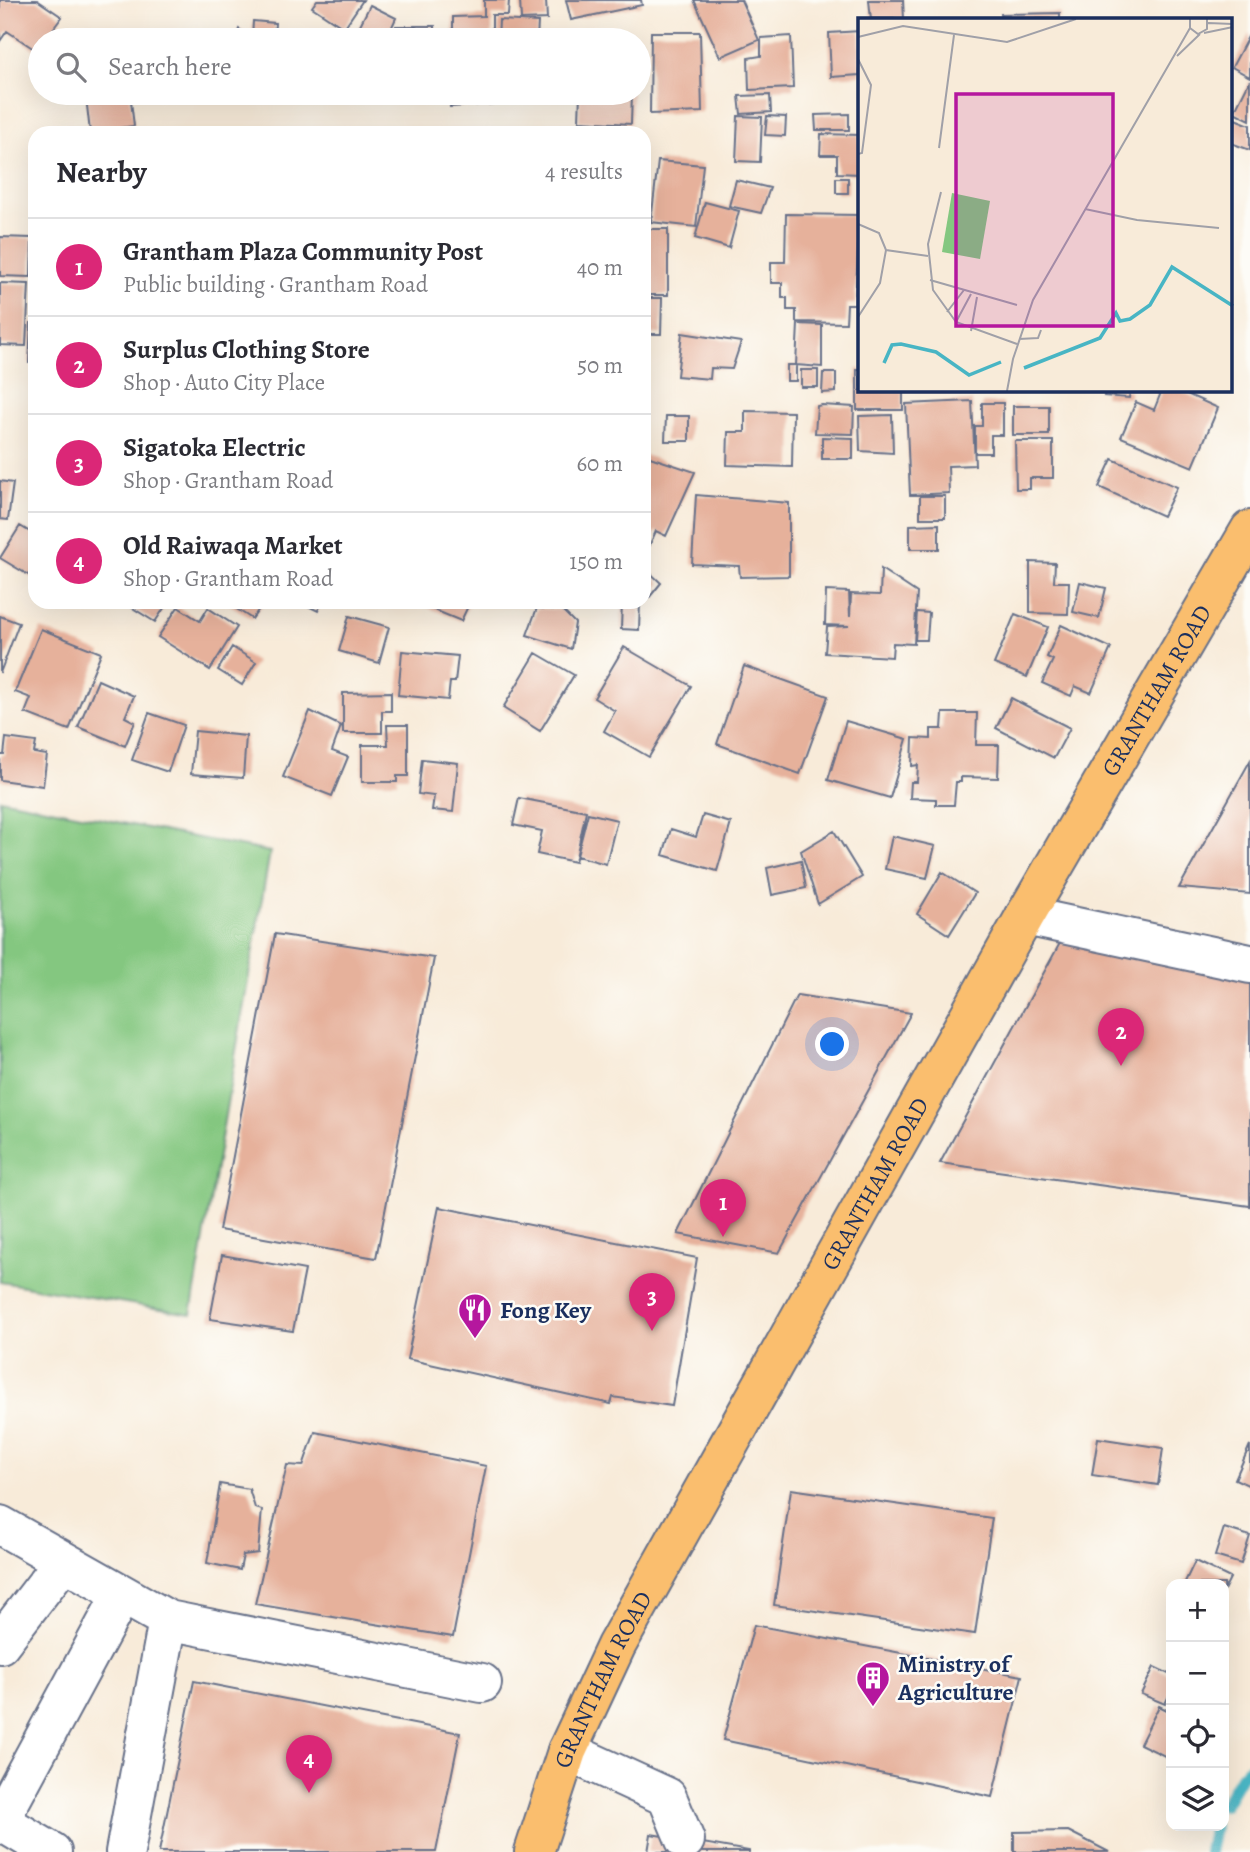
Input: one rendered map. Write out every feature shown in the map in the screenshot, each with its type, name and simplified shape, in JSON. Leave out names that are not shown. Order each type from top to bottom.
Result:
[{"type":"main road","name":"GRANTHAM ROAD","points":[[534,1852],[566,1751],[616,1646],[1025,916],[1250,530]]},
{"type":"street","points":[[1025,916],[1250,964]]},
{"type":"street","points":[[0,1525],[168,1620],[482,1682]]},
{"type":"street","points":[[0,1644],[63,1562]]},
{"type":"street","points":[[52,1852],[0,1820],[122,1594]]},
{"type":"street","points":[[125,1852],[168,1620]]},
{"type":"street","points":[[566,1751],[667,1797],[685,1840]]},
{"type":"green space","points":[[0,799],[270,852],[191,1314],[0,1282]]},
{"type":"building","points":[[0,0],[37,0],[62,17],[54,28],[28,28],[28,45],[7,31],[0,41]]},
{"type":"building","points":[[317,0],[363,0],[344,28],[312,7]]},
{"type":"building","points":[[484,0],[509,0],[508,15],[492,15],[492,28],[453,28],[453,17],[484,16]]},
{"type":"building","points":[[520,0],[546,0],[547,19],[521,20]]},
{"type":"building","points":[[566,0],[641,0],[642,5],[571,20]]},
{"type":"building","points":[[694,0],[741,0],[759,40],[720,57]]},
{"type":"building","points":[[869,0],[903,0],[904,18],[871,18]]},
{"type":"building","points":[[370,5],[396,18],[391,28],[358,28]]},
{"type":"building","points":[[1060,13],[1060,18],[1001,18],[1001,14]]},
{"type":"building","points":[[499,20],[538,22],[538,28],[499,28]]},
{"type":"building","points":[[253,21],[275,23],[275,28],[253,28]]},
{"type":"building","points":[[396,26],[435,26],[435,28]]},
{"type":"building","points":[[858,31],[858,75],[831,77],[829,33]]},
{"type":"building","points":[[651,32],[700,32],[702,112],[650,114]]},
{"type":"building","points":[[1250,33],[1250,77],[1232,67]]},
{"type":"building","points":[[791,36],[793,88],[749,90],[748,58],[761,56],[761,38]]},
{"type":"building","points":[[1250,80],[1250,120],[1234,112]]},
{"type":"building","points":[[770,95],[771,112],[741,114],[739,96]]},
{"type":"building","points":[[87,105],[131,105],[134,126],[89,126]]},
{"type":"building","points":[[580,105],[632,105],[631,124],[579,121]]},
{"type":"building","points":[[849,114],[849,130],[816,130],[815,115]]},
{"type":"building","points":[[738,116],[762,117],[760,162],[736,161]]},
{"type":"building","points":[[767,116],[786,117],[785,136],[765,135]]},
{"type":"building","points":[[1235,119],[1250,125],[1250,150],[1232,143]]},
{"type":"building","points":[[821,134],[858,135],[858,174],[837,173],[837,155],[820,155]]},
{"type":"building","points":[[658,161],[703,165],[696,227],[651,222]]},
{"type":"building","points":[[836,178],[848,178],[848,193],[836,193]]},
{"type":"building","points":[[736,180],[770,188],[761,213],[729,206]]},
{"type":"building","points":[[705,202],[739,211],[729,248],[695,238]]},
{"type":"building","points":[[786,214],[858,215],[855,304],[847,304],[846,323],[796,322],[796,310],[787,310],[787,298],[782,298],[782,283],[771,283],[771,262],[785,262]]},
{"type":"building","points":[[651,229],[668,229],[668,295],[651,295]]},
{"type":"building","points":[[0,237],[28,238],[28,277],[0,276]]},
{"type":"building","points":[[0,283],[28,284],[26,346],[0,345]]},
{"type":"building","points":[[651,298],[662,298],[661,334],[651,334]]},
{"type":"building","points":[[798,324],[822,325],[822,367],[796,365]]},
{"type":"building","points":[[682,333],[741,342],[732,369],[711,368],[710,379],[677,376]]},
{"type":"building","points":[[787,365],[796,365],[796,381],[787,381]]},
{"type":"building","points":[[857,369],[858,392],[903,392],[903,410],[857,410]]},
{"type":"building","points":[[801,370],[818,370],[818,387],[801,387]]},
{"type":"building","points":[[823,373],[836,373],[836,392],[822,393]]},
{"type":"building","points":[[1105,392],[1130,392],[1129,398],[1104,396]]},
{"type":"building","points":[[1161,392],[1182,392],[1218,408],[1193,467],[1121,437],[1136,402],[1154,410]]},
{"type":"building","points":[[972,401],[975,465],[948,466],[949,493],[910,495],[906,404]]},
{"type":"building","points":[[982,403],[1003,403],[1003,435],[991,435],[991,453],[975,453],[975,426],[982,426]]},
{"type":"building","points":[[817,406],[854,407],[853,434],[815,433]]},
{"type":"building","points":[[1013,406],[1049,406],[1049,435],[1013,435]]},
{"type":"building","points":[[745,411],[793,412],[792,467],[727,465],[728,432],[745,432]]},
{"type":"building","points":[[892,415],[893,453],[860,451],[859,416]]},
{"type":"building","points":[[666,416],[689,416],[689,441],[665,441]]},
{"type":"building","points":[[822,437],[853,438],[853,459],[822,459]]},
{"type":"building","points":[[1015,441],[1053,441],[1053,478],[1030,478],[1030,489],[1016,489]]},
{"type":"building","points":[[651,457],[695,472],[666,536],[656,531],[651,542]]},
{"type":"building","points":[[1112,459],[1177,487],[1163,516],[1099,487]]},
{"type":"building","points":[[0,481],[13,483],[8,520],[0,519]]},
{"type":"building","points":[[696,495],[789,503],[789,576],[740,577],[739,566],[692,564]]},
{"type":"building","points":[[920,496],[945,496],[945,518],[920,518]]},
{"type":"building","points":[[939,524],[939,549],[910,549],[910,525]]},
{"type":"building","points":[[20,526],[28,531],[28,575],[0,558]]},
{"type":"building","points":[[1030,562],[1055,563],[1054,582],[1069,582],[1068,614],[1030,613]]},
{"type":"building","points":[[881,569],[917,593],[914,644],[893,643],[892,657],[825,653],[827,627],[849,626],[825,625],[826,591],[849,592],[850,617],[851,594],[880,595]]},
{"type":"building","points":[[651,574],[661,583],[651,595]]},
{"type":"building","points":[[1080,582],[1106,588],[1099,618],[1073,612]]},
{"type":"building","points":[[134,609],[163,609],[155,622]]},
{"type":"building","points":[[177,609],[200,621],[210,609],[237,627],[210,670],[158,637]]},
{"type":"building","points":[[237,609],[259,609],[252,619]]},
{"type":"building","points":[[432,609],[467,609],[461,621]]},
{"type":"building","points":[[537,609],[562,610],[575,623],[571,649],[527,635]]},
{"type":"building","points":[[622,609],[640,609],[639,630],[621,629]]},
{"type":"building","points":[[917,612],[929,613],[927,640],[915,640]]},
{"type":"building","points":[[1015,614],[1048,627],[1027,677],[994,664]]},
{"type":"building","points":[[0,616],[19,623],[0,673]]},
{"type":"building","points":[[349,616],[389,627],[379,663],[339,651]]},
{"type":"building","points":[[1061,625],[1111,648],[1091,693],[1075,686],[1071,696],[1042,683],[1053,660],[1047,657]]},
{"type":"building","points":[[41,629],[101,653],[69,730],[25,713],[31,698],[15,692]]},
{"type":"building","points":[[232,647],[256,662],[242,685],[218,670]]},
{"type":"building","points":[[624,647],[691,686],[649,757],[604,731],[615,711],[594,698]]},
{"type":"building","points":[[402,651],[458,656],[455,682],[450,682],[448,700],[398,695]]},
{"type":"building","points":[[536,653],[574,675],[540,731],[503,708]]},
{"type":"building","points":[[744,666],[828,696],[800,774],[717,744]]},
{"type":"building","points":[[98,680],[134,696],[125,717],[135,722],[125,746],[78,727]]},
{"type":"building","points":[[391,692],[391,711],[382,711],[382,733],[343,733],[343,693]]},
{"type":"building","points":[[1011,698],[1070,728],[1054,758],[996,728]]},
{"type":"building","points":[[310,711],[341,726],[332,751],[348,757],[332,796],[283,777]]},
{"type":"building","points":[[149,713],[184,725],[168,772],[132,760]]},
{"type":"building","points":[[943,713],[977,713],[976,745],[999,745],[998,778],[961,777],[961,782],[956,782],[954,805],[936,805],[936,799],[910,798],[911,782],[917,782],[918,765],[912,766],[913,738],[931,739],[931,729],[942,729]]},
{"type":"building","points":[[846,721],[907,739],[890,798],[828,780]]},
{"type":"building","points":[[387,725],[408,725],[408,776],[397,776],[397,782],[362,782],[362,745],[388,745]]},
{"type":"building","points":[[195,731],[246,736],[243,778],[191,774]]},
{"type":"building","points":[[6,738],[36,742],[34,753],[47,755],[43,786],[0,780],[0,755],[4,755]]},
{"type":"building","points":[[422,759],[458,763],[453,812],[432,810],[434,796],[418,794]]},
{"type":"building","points":[[1250,761],[1250,894],[1179,888]]},
{"type":"building","points":[[519,798],[586,811],[575,862],[537,854],[542,831],[513,825]]},
{"type":"building","points":[[588,813],[617,820],[606,864],[577,856]]},
{"type":"building","points":[[703,815],[731,823],[717,871],[663,855],[671,829],[696,837]]},
{"type":"building","points":[[834,831],[862,877],[818,904],[801,851]]},
{"type":"building","points":[[892,836],[935,846],[927,878],[885,869]]},
{"type":"building","points":[[801,860],[806,888],[772,895],[767,868]]},
{"type":"building","points":[[942,872],[975,893],[949,935],[917,914]]},
{"type":"building","points":[[275,934],[434,958],[376,1258],[219,1230]]},
{"type":"building","points":[[1060,943],[1250,969],[1250,1206],[940,1163]]},
{"type":"building","points":[[797,995],[911,1013],[779,1253],[678,1234]]},
{"type":"building","points":[[439,1207],[697,1258],[672,1406],[613,1397],[611,1404],[407,1359]]},
{"type":"building","points":[[222,1255],[305,1270],[293,1331],[210,1319]]},
{"type":"building","points":[[315,1432],[486,1466],[453,1637],[255,1604],[287,1465],[303,1466]]},
{"type":"building","points":[[1098,1438],[1163,1448],[1158,1485],[1092,1475]]},
{"type":"building","points":[[1250,1445],[1250,1486],[1235,1479]]},
{"type":"building","points":[[220,1484],[249,1489],[255,1508],[262,1510],[258,1553],[243,1555],[240,1570],[207,1563]]},
{"type":"building","name":"Ministry of Agriculture","points":[[791,1489],[992,1518],[975,1634],[774,1605]]},
{"type":"building","points":[[1224,1528],[1250,1536],[1241,1564],[1215,1556]]},
{"type":"building","points":[[1195,1561],[1230,1578],[1229,1580],[1186,1579]]},
{"type":"building","name":"Ministry of Agriculture","points":[[754,1625],[1022,1676],[992,1797],[723,1740]]},
{"type":"building","points":[[1154,1667],[1166,1673],[1165,1704],[1141,1694]]},
{"type":"building","points":[[194,1681],[460,1733],[436,1852],[159,1852]]},
{"type":"building","points":[[1159,1706],[1166,1710],[1166,1757],[1140,1744]]},
{"type":"building","points":[[1068,1831],[1109,1852],[1014,1852],[1014,1832]]},
{"type":"building","points":[[651,1834],[749,1851],[749,1852],[648,1852]]},
{"type":"waterway","points":[[1229,1796],[1241,1776],[1250,1767]]},
{"type":"waterway","points":[[1209,1852],[1213,1831]]},
{"type":"place","name":"Surplus Clothing Store","points":[[1121,1066]]},
{"type":"place","name":"Grantham Plaza Community Post","points":[[723,1237]]},
{"type":"place","name":"Sigatoka Electric","points":[[652,1331]]},
{"type":"place","name":"Fong Key","points":[[475,1340]]},
{"type":"place","name":"Ministry of Agriculture","points":[[873,1708]]},
{"type":"place","name":"Old Raiwaqa Market","points":[[309,1793]]}]
